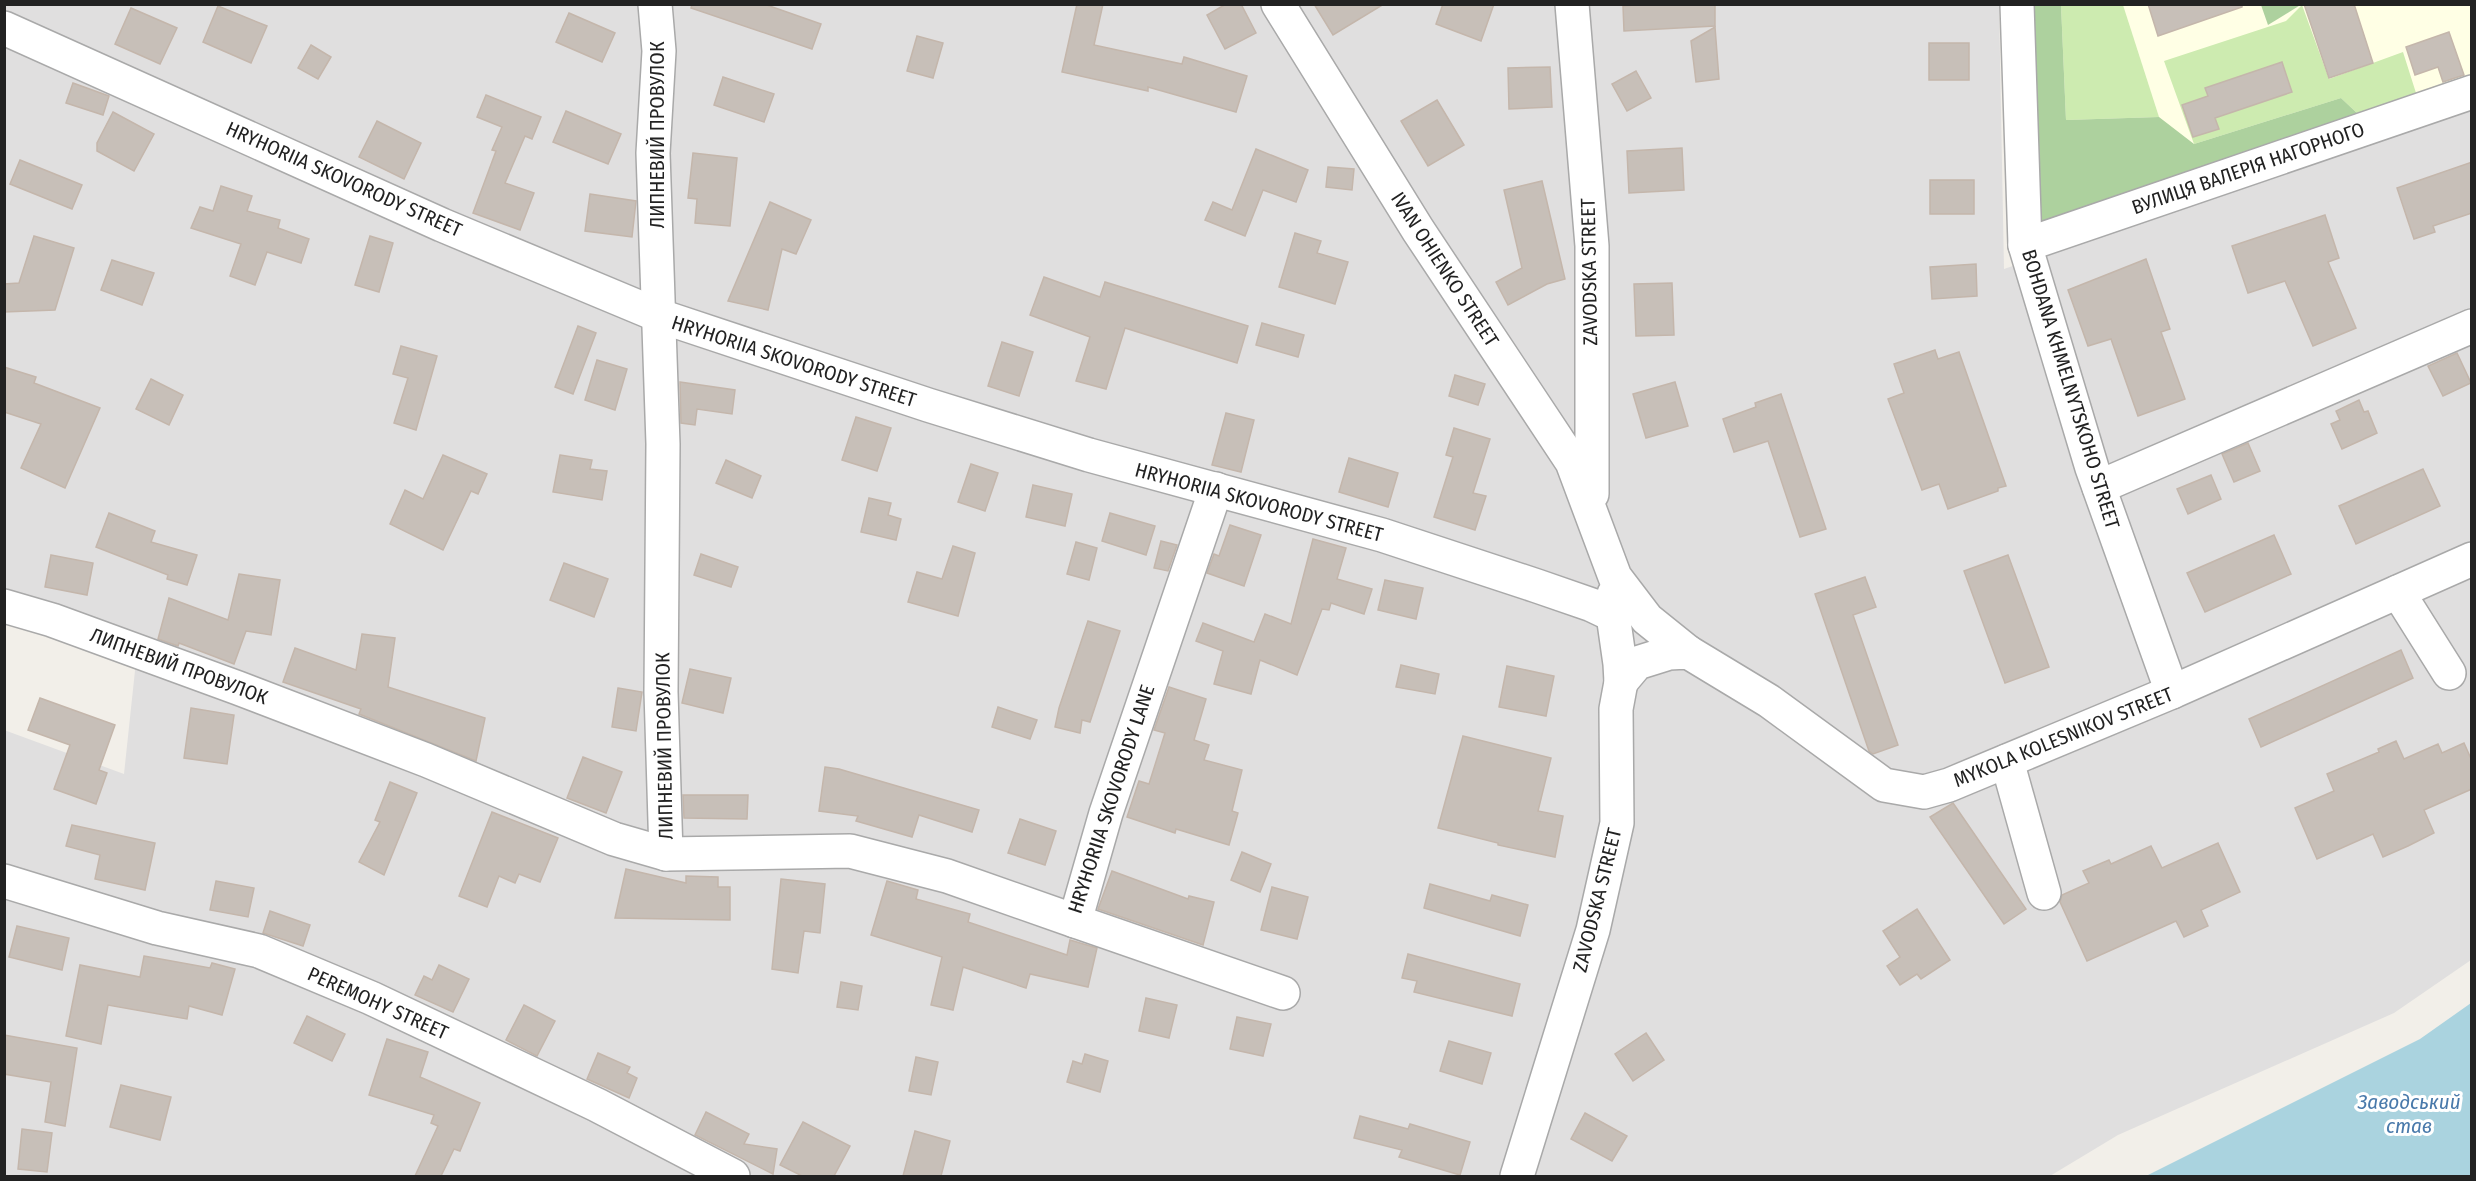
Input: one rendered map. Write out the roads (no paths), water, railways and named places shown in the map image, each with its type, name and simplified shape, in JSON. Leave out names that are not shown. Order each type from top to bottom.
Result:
[{"type":"street","name":"ЛИПНЕВИЙ ПРОВУЛОК","points":[[4,606],[52,620],[238,688],[426,760],[614,839],[666,854],[661,692],[663,444],[653,153],[659,51],[655,4]]},
{"type":"street","name":"IVAN OHIENKO STREET","points":[[1278,4],[1418,230],[1572,462],[1601,539]]},
{"type":"street","name":"ZAVODSKA STREET","points":[[1572,4],[1592,246],[1590,487],[1601,539]]},
{"type":"street","name":"BOHDANA KHMELNYTSKOHO STREET","points":[[2017,4],[2025,245],[2099,487],[2172,692]]},
{"type":"street","name":"HRYHORIIA SKOVORODY STREET","points":[[4,28],[442,225],[660,316],[928,405],[1089,455],[1382,535],[1592,605],[1613,615]]},
{"type":"street","name":"ВУЛИЦЯ ВАЛЕРІЯ НАГОРНОГО","points":[[2025,245],[2472,92]]},
{"type":"street","points":[[2099,487],[2472,326]]},
{"type":"street","name":"HRYHORIIA SKOVORODY LANE","points":[[666,854],[850,851],[947,876],[1075,921],[1106,813],[1216,489]]},
{"type":"street","points":[[1601,539],[1615,577]]},
{"type":"street","name":"MYKOLA KOLESNIKOV STREET","points":[[1615,577],[1647,619],[1679,652],[1769,701],[1884,785],[1924,792],[1949,785],[2172,692],[2472,559]]},
{"type":"street","name":"ZAVODSKA STREET","points":[[1517,1176],[1593,930],[1617,823],[1616,709],[1621,682],[1613,615],[1615,577]]},
{"type":"street","points":[[2398,592],[2449,674]]},
{"type":"street","points":[[1621,682],[1637,663],[1679,652]]},
{"type":"street","points":[[2007,761],[2044,893]]},
{"type":"street","name":"PEREMOHY STREET","points":[[4,881],[157,928],[259,951],[370,998],[597,1105],[733,1176]]},
{"type":"street","points":[[1075,921],[1283,993]]},
{"type":"water","name":"Заводський став","points":[[2471,1003],[2471,1176],[2146,1176],[2420,1039]]}]
